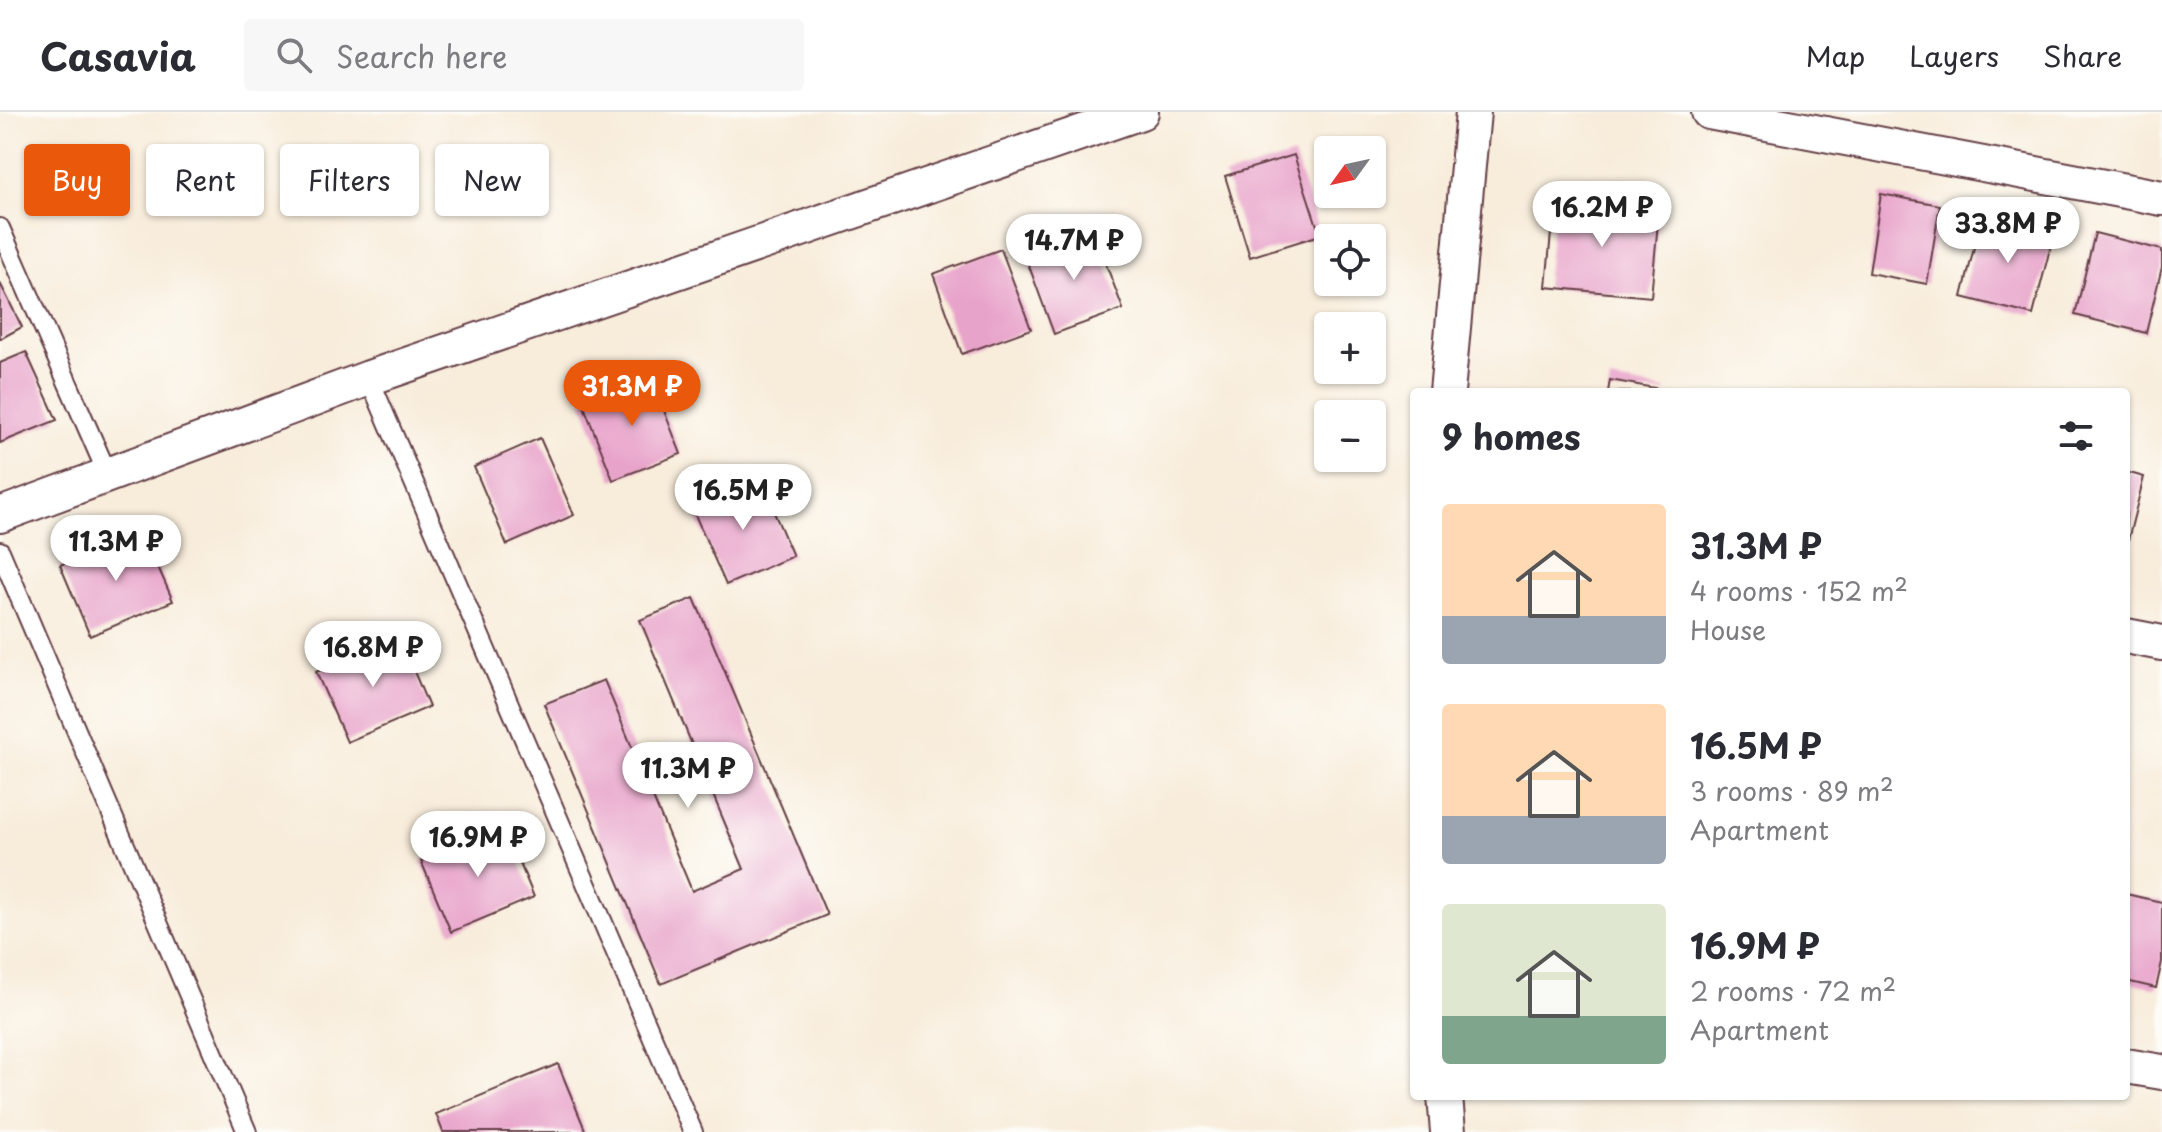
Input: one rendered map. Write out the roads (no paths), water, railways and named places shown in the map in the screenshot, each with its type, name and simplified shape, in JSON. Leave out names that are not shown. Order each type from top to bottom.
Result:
[{"type":"street","points":[[0,515],[369,378],[1141,112]]},
{"type":"street","points":[[1447,388],[1473,112]]},
{"type":"street","points":[[1709,112],[2162,198]]},
{"type":"street","points":[[2130,637],[2162,643]]},
{"type":"street","points":[[2130,1067],[2162,1072]]},
{"type":"street","points":[[1445,1100],[1448,1132]]},
{"type":"lane","points":[[0,228],[108,475]]},
{"type":"lane","points":[[369,378],[693,1132]]},
{"type":"lane","points":[[0,551],[247,1132]]}]
